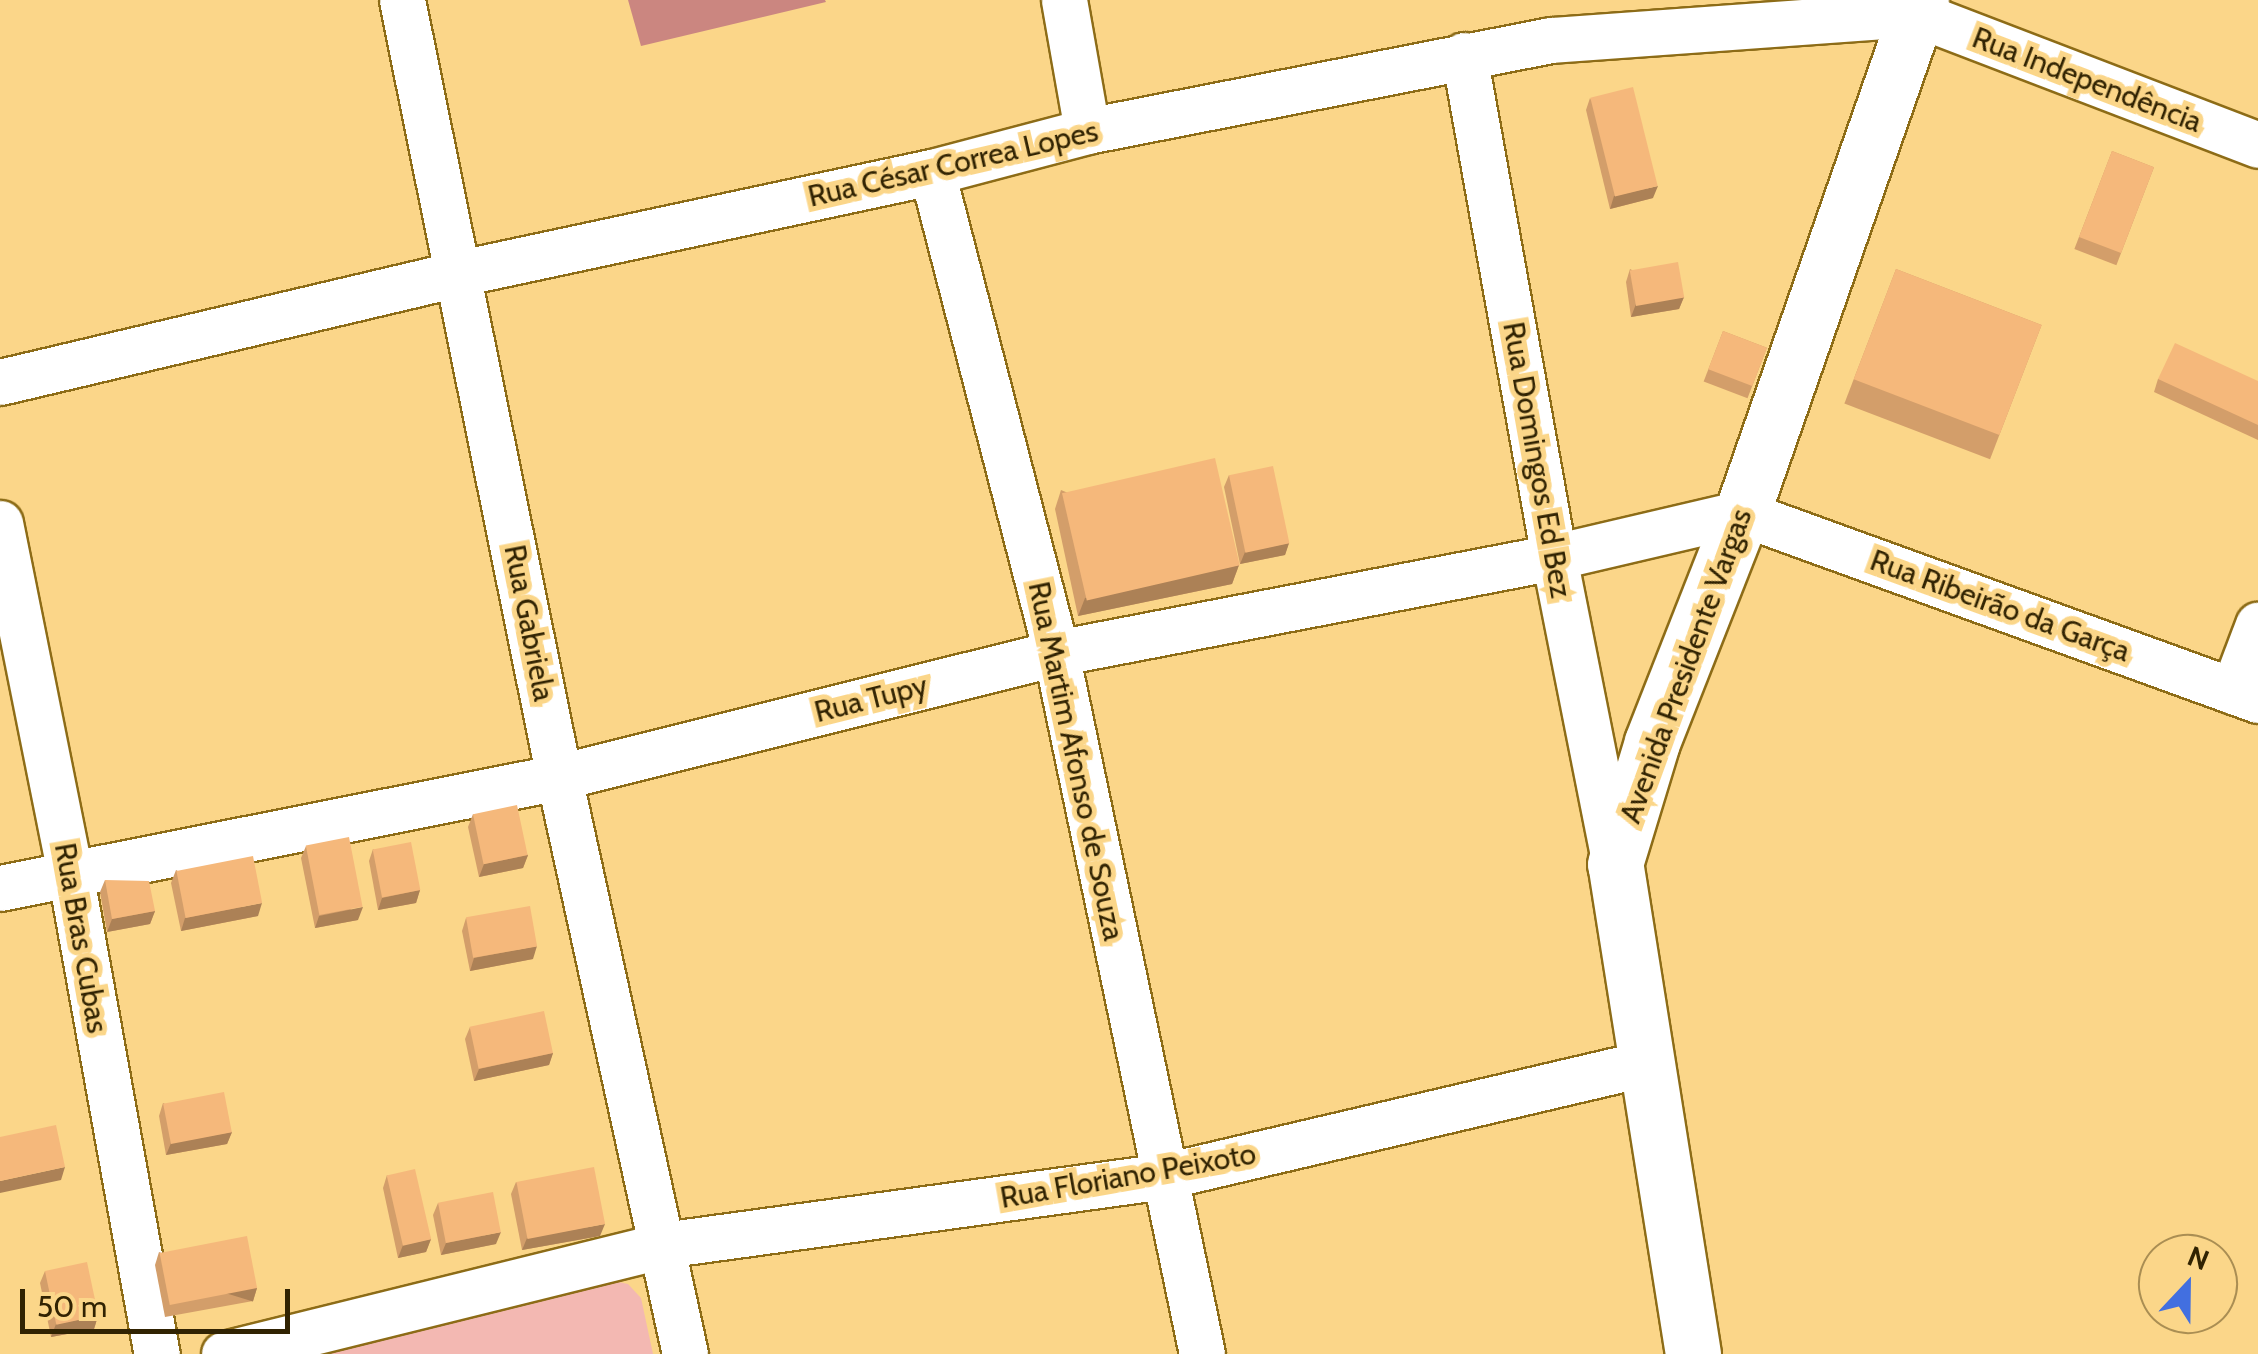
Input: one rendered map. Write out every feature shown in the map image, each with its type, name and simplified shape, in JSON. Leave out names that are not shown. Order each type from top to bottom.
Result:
[{"type":"main road","name":"Avenida Presidente Vargas","points":[[1693,1354],[1615,864],[1652,742],[1742,513],[1919,7]]},
{"type":"street","name":"Rua Gabriela","points":[[402,0],[559,777],[685,1354]]},
{"type":"street","points":[[1064,0],[1087,131]]},
{"type":"street","name":"Rua César Correa Lopes","points":[[0,382],[460,273],[932,172],[1087,131],[1464,55],[1549,20],[1919,7]]},
{"type":"street","name":"Rua Independência","points":[[1919,7],[2258,145]]},
{"type":"street","name":"Rua Domingos Ed Bez","points":[[1464,55],[1554,557],[1615,864]]},
{"type":"street","name":"Rua Martim Afonso de Souza","points":[[932,172],[1056,653],[1202,1354]]},
{"type":"street","name":"Rua Tupy","points":[[0,888],[559,777],[1056,653],[1554,557],[1742,513]]},
{"type":"street","name":"Rua Ribeirão da Garça","points":[[1742,513],[2246,696]]},
{"type":"street","name":"Rua Bras Cubas","points":[[0,523],[70,872],[157,1354]]},
{"type":"street","points":[[2246,696],[2258,624]]},
{"type":"street","name":"Rua Floriano Peixoto","points":[[224,1354],[664,1245],[1165,1176],[1646,1063]]},
{"type":"shaded area","points":[[628,0],[825,0],[826,2],[641,46]]},
{"type":"shaded area","points":[[614,1281],[628,1284],[641,1298],[653,1354],[270,1354]]},
{"type":"building","points":[[1633,87],[1658,186],[1615,197],[1590,98]]},
{"type":"building","points":[[2112,151],[2154,167],[2121,253],[2079,237]]},
{"type":"building","points":[[1678,262],[1684,297],[1636,306],[1630,271]]},
{"type":"building","points":[[1896,269],[2042,325],[1999,435],[1854,379]]},
{"type":"building","points":[[1723,331],[1767,348],[1752,386],[1708,369]]},
{"type":"building","points":[[2175,343],[2258,381],[2258,425],[2158,379]]},
{"type":"building","points":[[1215,458],[1240,565],[1087,600],[1062,493]]},
{"type":"building","points":[[1273,466],[1289,543],[1245,553],[1229,475]]},
{"type":"building","points":[[517,805],[528,855],[484,864],[473,814]]},
{"type":"building","points":[[349,837],[363,907],[319,915],[306,845]]},
{"type":"building","points":[[411,842],[420,890],[382,898],[373,849]]},
{"type":"building","points":[[253,856],[262,903],[186,918],[176,871]]},
{"type":"building","points":[[105,880],[149,881],[155,911],[112,919]]},
{"type":"building","points":[[530,906],[537,946],[473,958],[466,917]]},
{"type":"building","points":[[544,1011],[553,1053],[479,1069],[470,1027]]},
{"type":"building","points":[[224,1092],[232,1132],[171,1144],[163,1104]]},
{"type":"building","points":[[56,1125],[65,1167],[0,1181],[0,1137]]},
{"type":"building","points":[[594,1167],[605,1224],[528,1239],[516,1182]]},
{"type":"building","points":[[415,1169],[431,1239],[403,1246],[387,1176]]},
{"type":"building","points":[[493,1192],[501,1232],[446,1243],[438,1203]]},
{"type":"building","points":[[247,1236],[257,1288],[170,1305],[160,1253]]},
{"type":"building","points":[[87,1262],[98,1316],[56,1325],[45,1271]]}]
